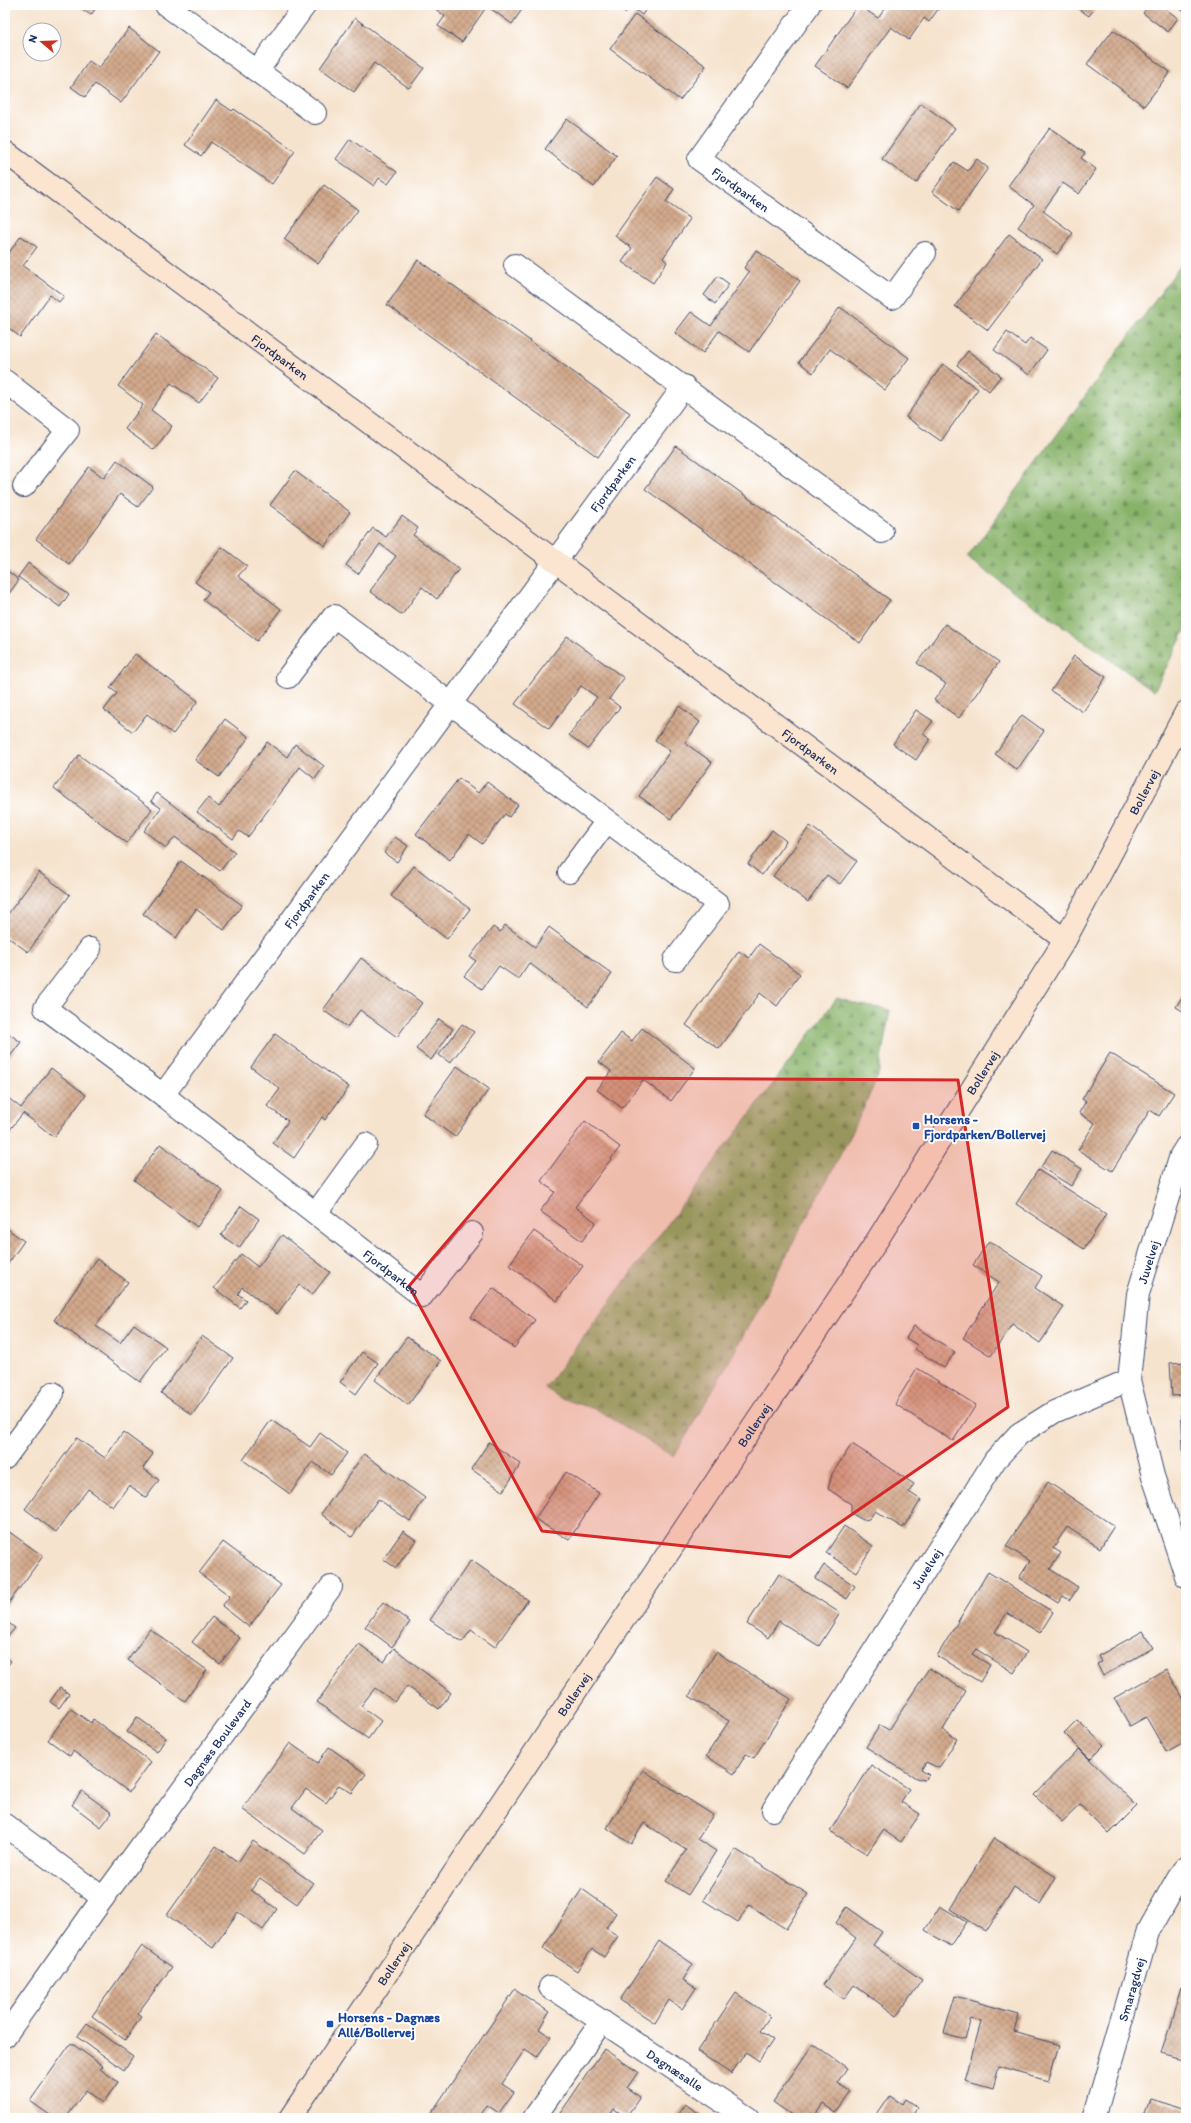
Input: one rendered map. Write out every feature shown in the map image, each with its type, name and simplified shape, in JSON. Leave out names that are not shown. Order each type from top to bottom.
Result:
[{"type":"main road","name":"Fjordparken","points":[[5,152],[1065,940]]},
{"type":"main road","name":"Bollervej","points":[[290,2118],[871,1250],[1065,940],[1186,712]]},
{"type":"street","points":[[166,5],[315,112]]},
{"type":"street","points":[[258,70],[305,5]]},
{"type":"street","name":"Fjordparken","points":[[809,5],[699,159],[892,298],[925,253]]},
{"type":"street","points":[[515,264],[882,532]]},
{"type":"street","points":[[5,381],[68,430],[24,486]]},
{"type":"street","name":"Fjordparken","points":[[163,1095],[684,386]]},
{"type":"street","points":[[288,677],[334,616],[718,904],[675,960]]},
{"type":"street","points":[[569,872],[607,821]]},
{"type":"street","name":"Fjordparken","points":[[90,949],[45,1008],[163,1095],[422,1296],[472,1232]]},
{"type":"street","points":[[316,1214],[366,1144]]},
{"type":"street","name":"Juvelvej","points":[[1186,1147],[1181,1155],[1138,1294],[1129,1380],[1153,1476],[1186,1576]]},
{"type":"street","name":"Juvelvej","points":[[773,1810],[995,1460],[1019,1434],[1054,1412],[1129,1380]]},
{"type":"street","points":[[5,1458],[53,1393]]},
{"type":"street","name":"Dagnæs Boulevard","points":[[5,2036],[103,1898],[331,1588]]},
{"type":"street","points":[[5,1825],[103,1898]]},
{"type":"street","name":"Smaragdvej","points":[[1094,2118],[1148,1931],[1186,1868]]},
{"type":"street","name":"Dagnæsalle","points":[[550,1987],[748,2118]]},
{"type":"street","points":[[534,2118],[602,2021]]},
{"type":"highlighted area","points":[[587,1078],[958,1080],[1008,1407],[790,1557],[542,1531],[409,1286]]},
{"type":"green space","points":[[1186,258],[1186,629],[1154,691],[967,558]]},
{"type":"green space","points":[[837,998],[860,1005],[890,1010],[878,1076],[851,1135],[734,1353],[674,1457],[598,1410],[560,1398],[545,1388]]},
{"type":"building","points":[[77,5],[98,5],[91,15]]},
{"type":"building","points":[[430,5],[525,5],[512,24],[487,6],[462,42],[438,26],[445,16]]},
{"type":"building","points":[[613,5],[649,5],[642,15],[630,6],[625,13]]},
{"type":"building","points":[[858,5],[878,18],[888,5],[941,5],[929,22],[924,18],[909,40],[891,27],[847,88],[815,66]]},
{"type":"building","points":[[1073,5],[1097,5],[1089,16]]},
{"type":"building","points":[[1149,5],[1160,5],[1178,18],[1168,32],[1143,13]]},
{"type":"building","points":[[1175,5],[1186,5],[1186,13]]},
{"type":"building","points":[[635,14],[706,66],[680,100],[610,49]]},
{"type":"building","points":[[355,18],[424,68],[409,88],[374,63],[354,92],[320,68]]},
{"type":"building","points":[[129,28],[159,51],[121,103],[95,84],[85,97],[71,87],[89,61],[99,68]]},
{"type":"building","points":[[1113,30],[1170,72],[1144,106],[1087,64]]},
{"type":"building","points":[[216,100],[232,111],[234,109],[295,151],[272,184],[211,142],[201,156],[185,145]]},
{"type":"building","points":[[921,103],[955,128],[916,183],[882,159]]},
{"type":"building","points":[[567,119],[617,156],[594,187],[545,149]]},
{"type":"building","points":[[1050,128],[1085,153],[1081,158],[1096,169],[1079,194],[1063,183],[1043,211],[1073,233],[1057,254],[1018,227],[1034,205],[1008,186]]},
{"type":"building","points":[[350,139],[397,172],[388,184],[379,178],[374,186],[336,159]]},
{"type":"building","points":[[977,159],[988,168],[958,211],[932,192],[954,162],[968,171]]},
{"type":"building","points":[[657,177],[674,189],[666,202],[690,219],[663,258],[667,262],[653,283],[622,262],[632,248],[615,236]]},
{"type":"building","points":[[324,185],[358,210],[318,264],[284,239]]},
{"type":"building","points":[[1009,234],[1042,259],[988,330],[955,306]]},
{"type":"building","points":[[21,236],[37,247],[23,266],[64,296],[59,302],[50,295],[20,337],[5,325],[5,258]]},
{"type":"building","points":[[756,250],[800,281],[749,352],[719,331],[703,353],[675,333],[691,312],[711,326],[749,272],[744,268]]},
{"type":"building","points":[[418,260],[630,413],[598,457],[387,305]]},
{"type":"building","points":[[718,276],[729,284],[715,304],[704,295]]},
{"type":"building","points":[[840,307],[909,358],[885,390],[830,349],[813,373],[799,362]]},
{"type":"building","points":[[1007,332],[1025,345],[1030,338],[1047,350],[1029,375],[994,350]]},
{"type":"building","points":[[156,334],[218,378],[199,403],[171,383],[151,410],[172,426],[154,450],[125,429],[143,405],[118,386]]},
{"type":"building","points":[[968,351],[1001,376],[989,391],[957,365]]},
{"type":"building","points":[[943,364],[978,389],[941,441],[906,417]]},
{"type":"building","points":[[676,446],[890,600],[860,643],[645,489]]},
{"type":"building","points":[[117,460],[153,487],[138,507],[120,494],[69,564],[36,539],[89,467],[104,478]]},
{"type":"building","points":[[295,471],[350,512],[325,546],[270,505]]},
{"type":"building","points":[[402,516],[418,528],[413,535],[459,569],[437,599],[422,587],[402,615],[370,591],[396,556],[380,544],[358,574],[346,565],[373,528],[386,537]]},
{"type":"building","points":[[222,547],[247,566],[238,576],[281,609],[257,641],[203,600],[209,592],[195,582]]},
{"type":"building","points":[[28,563],[69,594],[60,607],[18,577]]},
{"type":"building","points":[[5,569],[19,580],[5,599]]},
{"type":"building","points":[[945,624],[999,662],[959,718],[934,700],[946,684],[917,663]]},
{"type":"building","points":[[567,636],[624,678],[609,699],[620,707],[588,749],[569,735],[597,697],[581,686],[549,729],[515,704]]},
{"type":"building","points":[[135,654],[198,701],[173,734],[147,714],[133,732],[104,710],[117,693],[110,688]]},
{"type":"building","points":[[1074,656],[1106,677],[1083,712],[1051,691]]},
{"type":"building","points":[[679,706],[700,722],[685,743],[712,762],[671,819],[639,796],[670,751],[655,740]]},
{"type":"building","points":[[916,710],[933,721],[923,734],[930,739],[916,760],[893,744]]},
{"type":"building","points":[[1022,715],[1044,731],[1017,770],[995,754]]},
{"type":"building","points":[[225,719],[249,737],[219,777],[195,760]]},
{"type":"building","points":[[267,742],[287,757],[295,744],[324,766],[315,779],[300,767],[248,837],[239,831],[233,839],[197,812],[208,798],[219,807]]},
{"type":"building","points":[[79,755],[152,809],[127,843],[54,788]]},
{"type":"building","points":[[459,778],[478,793],[487,782],[518,805],[509,817],[505,814],[482,844],[469,834],[450,860],[416,834]]},
{"type":"building","points":[[157,793],[235,852],[220,871],[175,837],[166,848],[144,831],[161,808],[151,801]]},
{"type":"building","points":[[810,826],[857,861],[840,884],[827,875],[808,902],[773,876]]},
{"type":"building","points":[[772,830],[786,841],[762,875],[748,864]]},
{"type":"building","points":[[395,837],[408,846],[397,862],[384,853]]},
{"type":"building","points":[[181,861],[242,905],[224,930],[196,909],[176,938],[143,914]]},
{"type":"building","points":[[414,866],[470,909],[447,939],[391,896]]},
{"type":"building","points":[[39,872],[70,895],[28,952],[5,935],[5,918]]},
{"type":"building","points":[[505,925],[535,947],[549,927],[612,974],[588,1007],[529,963],[518,979],[499,966],[482,989],[464,976],[476,961],[470,957],[493,927],[500,932]]},
{"type":"building","points":[[759,944],[800,974],[777,1006],[760,993],[719,1049],[686,1025],[739,951],[749,958]]},
{"type":"building","points":[[361,958],[422,1003],[397,1037],[360,1010],[347,1027],[323,1010]]},
{"type":"building","points":[[1186,990],[1186,1013],[1176,1007]]},
{"type":"building","points":[[439,1019],[453,1029],[431,1060],[416,1049]]},
{"type":"building","points":[[462,1024],[474,1032],[450,1063],[439,1055]]},
{"type":"building","points":[[642,1028],[695,1068],[671,1101],[643,1080],[622,1108],[597,1090],[611,1071],[599,1062],[621,1033],[632,1041]]},
{"type":"building","points":[[5,1031],[21,1042],[5,1063]]},
{"type":"building","points":[[275,1034],[349,1087],[325,1120],[322,1117],[294,1158],[273,1143],[288,1121],[267,1106],[280,1089],[251,1067]]},
{"type":"building","points":[[1110,1053],[1174,1093],[1159,1116],[1150,1110],[1112,1171],[1078,1150],[1095,1123],[1079,1113],[1086,1101],[1082,1099]]},
{"type":"building","points":[[457,1066],[489,1089],[455,1137],[423,1114]]},
{"type":"building","points":[[51,1068],[86,1095],[54,1137],[23,1113],[5,1136],[5,1099],[7,1097],[21,1108]]},
{"type":"building","points":[[585,1121],[620,1147],[575,1207],[596,1222],[582,1241],[540,1211],[555,1192],[541,1181]]},
{"type":"building","points":[[160,1144],[223,1191],[197,1227],[134,1180]]},
{"type":"building","points":[[1052,1150],[1082,1169],[1071,1186],[1041,1167]]},
{"type":"building","points":[[1038,1170],[1106,1214],[1084,1249],[1016,1204]]},
{"type":"building","points":[[241,1206],[259,1219],[239,1248],[221,1235]]},
{"type":"building","points":[[5,1227],[24,1241],[5,1268]]},
{"type":"building","points":[[534,1231],[583,1266],[557,1301],[509,1265]]},
{"type":"building","points":[[282,1235],[330,1272],[312,1295],[299,1285],[277,1314],[242,1287],[238,1294],[246,1300],[240,1308],[214,1288],[241,1254],[258,1267]]},
{"type":"building","points":[[989,1241],[1042,1276],[1035,1288],[1064,1307],[1040,1343],[1012,1324],[991,1356],[963,1338],[999,1282],[973,1265]]},
{"type":"building","points":[[97,1259],[128,1282],[96,1326],[120,1343],[134,1324],[166,1347],[140,1382],[54,1320]]},
{"type":"building","points":[[493,1288],[535,1320],[514,1348],[471,1317]]},
{"type":"building","points":[[914,1326],[955,1352],[944,1368],[915,1349],[917,1345],[906,1338]]},
{"type":"building","points":[[202,1336],[233,1358],[192,1415],[161,1393]]},
{"type":"building","points":[[407,1337],[441,1361],[408,1405],[375,1380]]},
{"type":"building","points":[[362,1352],[378,1363],[356,1394],[340,1382]]},
{"type":"building","points":[[1186,1362],[1186,1395],[1172,1396],[1170,1363]]},
{"type":"building","points":[[917,1368],[976,1405],[953,1441],[895,1404]]},
{"type":"building","points":[[1181,1403],[1186,1403],[1186,1471],[1184,1471]]},
{"type":"building","points":[[271,1420],[310,1447],[320,1433],[347,1453],[331,1475],[313,1462],[290,1494],[243,1460]]},
{"type":"building","points":[[123,1432],[153,1454],[143,1468],[159,1480],[146,1498],[129,1485],[113,1507],[88,1489],[56,1532],[25,1509],[77,1438],[105,1458]]},
{"type":"building","points":[[489,1442],[521,1464],[503,1491],[471,1469]]},
{"type":"building","points":[[852,1444],[914,1484],[909,1492],[921,1500],[903,1528],[875,1511],[869,1519],[863,1520],[851,1513],[851,1504],[828,1489],[832,1474]]},
{"type":"building","points":[[364,1454],[425,1498],[410,1521],[378,1499],[352,1537],[321,1514]]},
{"type":"building","points":[[566,1472],[599,1493],[569,1540],[535,1519]]},
{"type":"building","points":[[1048,1482],[1114,1526],[1100,1548],[1067,1527],[1053,1548],[1061,1553],[1050,1569],[1078,1587],[1070,1600],[1063,1596],[1058,1603],[1019,1578],[1030,1561],[1006,1546]]},
{"type":"building","points":[[844,1526],[873,1546],[856,1572],[826,1553]]},
{"type":"building","points":[[8,1531],[43,1556],[5,1608],[5,1535]]},
{"type":"building","points":[[403,1531],[416,1540],[396,1568],[383,1559]]},
{"type":"building","points":[[223,1542],[281,1585],[249,1627],[222,1606],[230,1596],[199,1573]]},
{"type":"building","points":[[471,1560],[528,1600],[495,1647],[471,1630],[462,1642],[430,1620]]},
{"type":"building","points":[[824,1565],[855,1586],[847,1599],[815,1579]]},
{"type":"building","points":[[988,1572],[1053,1612],[1040,1633],[1007,1613],[995,1632],[1027,1652],[1014,1673],[976,1649],[972,1654],[990,1665],[980,1682],[937,1656]]},
{"type":"building","points":[[779,1574],[840,1613],[819,1646],[779,1621],[768,1638],[747,1624]]},
{"type":"building","points":[[383,1602],[410,1622],[392,1647],[365,1627]]},
{"type":"building","points":[[212,1617],[240,1638],[220,1664],[192,1642]]},
{"type":"building","points":[[5,1620],[15,1628],[5,1640]]},
{"type":"building","points":[[150,1629],[207,1670],[185,1701],[128,1660]]},
{"type":"building","points":[[1143,1631],[1153,1648],[1103,1676],[1097,1664],[1101,1662],[1098,1656]]},
{"type":"building","points":[[359,1644],[384,1662],[394,1648],[451,1693],[439,1709],[407,1686],[395,1702],[375,1688],[361,1706],[381,1721],[368,1739],[317,1702]]},
{"type":"building","points":[[716,1652],[791,1699],[754,1758],[746,1754],[734,1774],[706,1756],[729,1721],[689,1696]]},
{"type":"building","points":[[5,1657],[11,1661],[5,1669]]},
{"type":"building","points":[[929,1668],[966,1691],[943,1730],[957,1739],[939,1768],[926,1762],[921,1770],[929,1775],[924,1780],[916,1778],[866,1747],[880,1725],[889,1730]]},
{"type":"building","points":[[1166,1669],[1186,1703],[1186,1741],[1166,1752],[1146,1717],[1130,1726],[1114,1698]]},
{"type":"building","points":[[60,1687],[69,1694],[59,1708],[50,1702]]},
{"type":"building","points":[[71,1709],[91,1723],[93,1719],[151,1762],[129,1792],[73,1751],[70,1756],[48,1740]]},
{"type":"building","points":[[137,1717],[166,1738],[157,1752],[127,1732]]},
{"type":"building","points":[[1077,1720],[1104,1745],[1090,1759],[1064,1733]]},
{"type":"building","points":[[290,1743],[318,1763],[329,1747],[366,1774],[352,1793],[339,1785],[326,1803],[306,1789],[292,1808],[322,1830],[305,1854],[242,1809]]},
{"type":"building","points":[[1079,1749],[1137,1806],[1109,1834],[1080,1805],[1062,1822],[1034,1795]]},
{"type":"building","points":[[871,1765],[909,1789],[901,1802],[920,1814],[901,1842],[883,1830],[867,1854],[830,1831]]},
{"type":"building","points":[[643,1770],[713,1815],[697,1839],[716,1851],[688,1895],[666,1881],[686,1850],[644,1823],[631,1844],[607,1828]]},
{"type":"building","points":[[82,1791],[112,1813],[101,1827],[72,1805]]},
{"type":"building","points":[[994,1838],[1056,1877],[1040,1904],[1014,1887],[986,1932],[950,1909]]},
{"type":"building","points":[[253,1841],[313,1883],[297,1904],[260,1878],[251,1890],[277,1909],[263,1930],[238,1912],[213,1948],[167,1915],[216,1846],[238,1862]]},
{"type":"building","points":[[735,1849],[808,1894],[786,1929],[749,1905],[738,1922],[703,1900]]},
{"type":"building","points":[[582,1889],[616,1913],[606,1928],[618,1936],[604,1957],[592,1949],[577,1971],[543,1948]]},
{"type":"building","points":[[940,1906],[966,1922],[950,1946],[925,1930]]},
{"type":"building","points":[[847,1907],[882,1932],[873,1945],[922,1980],[897,2016],[854,1985],[844,1999],[823,1985],[856,1938],[836,1923]]},
{"type":"building","points":[[659,1941],[693,1964],[683,1980],[696,1988],[682,2009],[669,2000],[655,2023],[620,2000]]},
{"type":"building","points":[[142,1946],[172,1967],[137,2014],[141,2017],[125,2040],[92,2016]]},
{"type":"building","points":[[1181,1988],[1186,1990],[1186,2061],[1161,2054]]},
{"type":"building","points":[[515,1989],[549,2012],[539,2029],[551,2037],[537,2057],[525,2049],[502,2084],[514,2092],[499,2113],[487,2105],[479,2118],[428,2118]]},
{"type":"building","points":[[736,1993],[770,2016],[760,2031],[773,2040],[759,2061],[746,2052],[731,2074],[697,2051]]},
{"type":"building","points":[[955,1996],[1019,2014],[1014,2032],[1059,2045],[1048,2081],[999,2067],[993,2088],[965,2080],[981,2022],[971,2018],[965,2039],[944,2033]]},
{"type":"building","points":[[87,2023],[133,2056],[124,2070],[77,2037]]},
{"type":"building","points":[[71,2043],[103,2066],[100,2069],[118,2082],[103,2103],[86,2090],[66,2118],[54,2118],[30,2101]]},
{"type":"building","points":[[813,2044],[847,2068],[837,2083],[850,2091],[835,2112],[823,2104],[813,2118],[796,2118],[773,2102]]},
{"type":"building","points":[[604,2049],[638,2072],[627,2088],[640,2097],[626,2117],[614,2109],[608,2118],[557,2118]]},
{"type":"building","points":[[890,2096],[902,2104],[905,2099],[917,2107],[914,2112],[922,2118],[875,2118]]},
{"type":"building","points":[[1150,2098],[1186,2109],[1186,2118],[1144,2118]]},
{"type":"building","points":[[685,2104],[706,2118],[675,2118]]},
{"type":"place","name":"Horsens - Fjordparken/Bollervej","points":[[916,1126]]},
{"type":"place","name":"Horsens - Dagnæs Allé/Bollervej","points":[[330,2024]]}]
